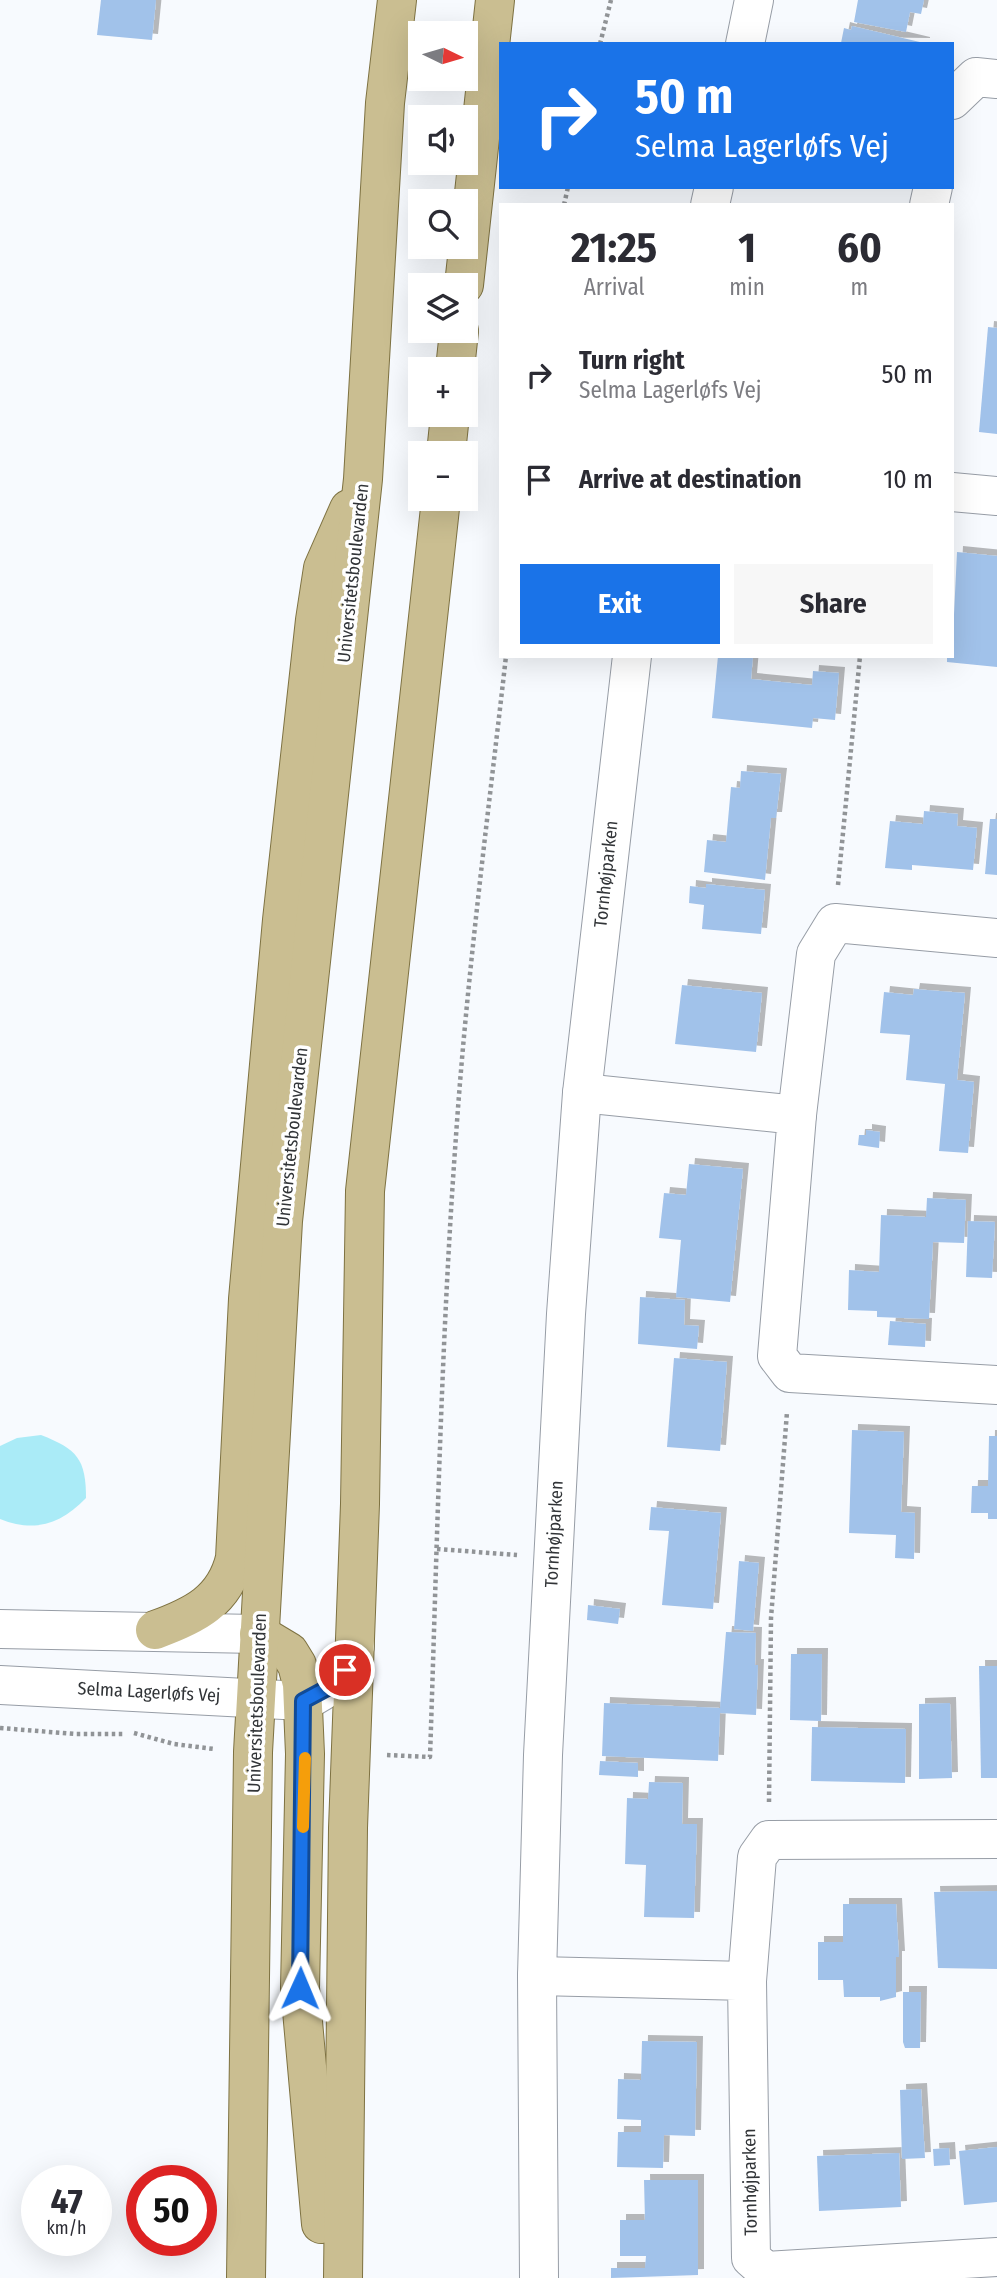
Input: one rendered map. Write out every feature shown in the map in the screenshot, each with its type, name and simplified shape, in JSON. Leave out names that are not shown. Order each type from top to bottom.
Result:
[{"type":"main road","name":"Universitetsboulevarden","points":[[246,2278],[255,1698],[283,1221],[363,479],[382,144],[397,0]]},
{"type":"main road","points":[[465,273],[495,0]]},
{"type":"main road","points":[[155,1630],[202,1610],[216,1598],[226,1585],[235,1558],[248,1299],[282,920],[315,620],[323,568],[363,479]]},
{"type":"main road","points":[[343,2278],[347,1841],[355,1646],[365,1191],[440,511]]},
{"type":"main road","points":[[259,1634],[289,1652],[298,1665],[303,1701],[300,1988],[328,2278]]},
{"type":"street","points":[[745,42],[754,0]]},
{"type":"street","points":[[954,98],[976,77],[997,79]]},
{"type":"street","points":[[954,492],[997,496]]},
{"type":"street","name":"Tornhøjparken","points":[[539,2278],[537,1976],[553,1557],[582,1093],[632,658]]},
{"type":"street","points":[[997,938],[835,923],[816,954],[797,1115],[777,1356],[790,1373],[997,1385]]},
{"type":"street","points":[[582,1093],[797,1115]]},
{"type":"street","points":[[0,1629],[259,1634]]},
{"type":"street","points":[[303,1701],[331,1686],[345,1670],[355,1646]]},
{"type":"street","name":"Selma Lagerløfs Vej","points":[[0,1685],[303,1701]]},
{"type":"street","points":[[769,1840],[997,1839]]},
{"type":"street","name":"Tornhøjparken","points":[[769,1840],[757,1857],[747,1981],[751,2258],[766,2271],[997,2257]]},
{"type":"street","points":[[537,1976],[747,1981]]},
{"type":"path","points":[[600,42],[611,0]]},
{"type":"path","points":[[506,658],[469,967],[456,1135],[447,1270],[438,1549],[553,1557]]},
{"type":"path","points":[[835,923],[860,658]]},
{"type":"path","points":[[769,1840],[771,1618],[790,1373]]},
{"type":"water","points":[[41,1435],[63,1445],[77,1457],[84,1474],[86,1498],[67,1514],[47,1524],[25,1525],[0,1519],[0,1446],[17,1438]]},
{"type":"building","points":[[101,0],[156,0],[152,40],[97,35]]},
{"type":"building","points":[[858,0],[924,0],[921,14],[910,12],[906,32],[854,22]]},
{"type":"building","points":[[852,26],[920,42],[841,42],[844,28],[851,30]]},
{"type":"building","points":[[988,327],[997,328],[997,434],[979,432]]},
{"type":"building","points":[[957,552],[997,556],[997,667],[947,662],[947,658],[954,658]]},
{"type":"building","points":[[718,658],[753,658],[751,679],[812,685],[813,671],[839,673],[835,720],[813,718],[812,728],[712,718]]},
{"type":"building","points":[[741,771],[781,774],[776,818],[771,818],[765,880],[704,872],[707,840],[726,842],[731,787],[740,788]]},
{"type":"building","points":[[924,811],[958,814],[957,826],[977,828],[973,870],[912,865],[912,870],[885,868],[890,821],[923,824]]},
{"type":"building","points":[[990,819],[997,819],[997,875],[985,874]]},
{"type":"building","points":[[706,884],[765,890],[761,934],[702,929],[704,905],[689,903],[690,886],[706,888]]},
{"type":"building","points":[[682,985],[762,993],[756,1052],[675,1044]]},
{"type":"building","points":[[914,989],[965,993],[957,1080],[974,1082],[968,1153],[939,1151],[945,1084],[906,1080],[910,1035],[880,1033],[884,992],[913,995]]},
{"type":"building","points":[[866,1130],[880,1132],[879,1148],[858,1145],[859,1135],[866,1135]]},
{"type":"building","points":[[689,1164],[743,1169],[730,1302],[676,1297],[681,1240],[659,1238],[664,1193],[686,1195]]},
{"type":"building","points":[[927,1198],[966,1200],[964,1243],[933,1242],[929,1319],[877,1317],[877,1311],[848,1310],[849,1270],[879,1272],[881,1215],[926,1217]]},
{"type":"building","points":[[968,1221],[995,1222],[992,1278],[966,1277]]},
{"type":"building","points":[[640,1297],[685,1300],[684,1325],[699,1326],[697,1349],[638,1344]]},
{"type":"building","points":[[890,1321],[926,1324],[925,1347],[888,1345]]},
{"type":"building","points":[[674,1358],[727,1362],[720,1451],[667,1447]]},
{"type":"building","points":[[852,1430],[904,1432],[901,1512],[915,1513],[914,1559],[895,1558],[896,1535],[849,1533]]},
{"type":"building","points":[[989,1436],[997,1436],[997,1519],[988,1519],[988,1513],[971,1513],[972,1486],[988,1486]]},
{"type":"building","points":[[651,1507],[721,1513],[713,1609],[662,1605],[669,1531],[649,1530]]},
{"type":"building","points":[[739,1561],[759,1563],[753,1631],[734,1629]]},
{"type":"building","points":[[588,1605],[620,1609],[618,1624],[587,1620]]},
{"type":"building","points":[[726,1632],[756,1633],[756,1715],[720,1713],[718,1761],[602,1756],[604,1703],[720,1708]]},
{"type":"building","points":[[791,1654],[822,1654],[821,1721],[790,1720]]},
{"type":"building","points":[[979,1666],[997,1666],[997,1778],[981,1778]]},
{"type":"building","points":[[950,1703],[952,1778],[919,1779],[919,1704]]},
{"type":"building","points":[[812,1727],[906,1729],[905,1783],[811,1781]]},
{"type":"building","points":[[600,1761],[638,1763],[638,1777],[599,1775]]},
{"type":"building","points":[[649,1782],[683,1783],[682,1824],[697,1824],[694,1918],[644,1917],[646,1865],[625,1864],[627,1798],[648,1799]]},
{"type":"building","points":[[997,1891],[997,1969],[938,1968],[934,1892]]},
{"type":"building","points":[[843,1904],[896,1904],[899,1957],[896,1957],[896,1997],[880,2001],[880,1997],[844,1997],[843,1980],[818,1980],[818,1942],[843,1942]]},
{"type":"building","points":[[903,1992],[921,1992],[920,2048],[905,2048],[903,2042]]},
{"type":"building","points":[[642,2041],[697,2042],[695,2136],[664,2135],[663,2168],[617,2167],[618,2132],[641,2132],[641,2120],[617,2119],[618,2079],[641,2080]]},
{"type":"building","points":[[921,2089],[925,2158],[902,2159],[900,2090]]},
{"type":"building","points":[[997,2147],[997,2202],[964,2205],[959,2151]]},
{"type":"building","points":[[949,2148],[950,2165],[934,2166],[933,2149]]},
{"type":"building","points":[[899,2153],[901,2207],[819,2211],[817,2156]]},
{"type":"building","points":[[644,2180],[698,2180],[698,2275],[611,2278],[611,2268],[645,2268],[646,2256],[620,2256],[620,2220],[645,2220]]},
{"type":"slow traffic","points":[[303,1827],[305,1758]]},
{"type":"route","points":[[300,1988],[305,1754],[303,1701],[331,1686],[345,1670]]}]
